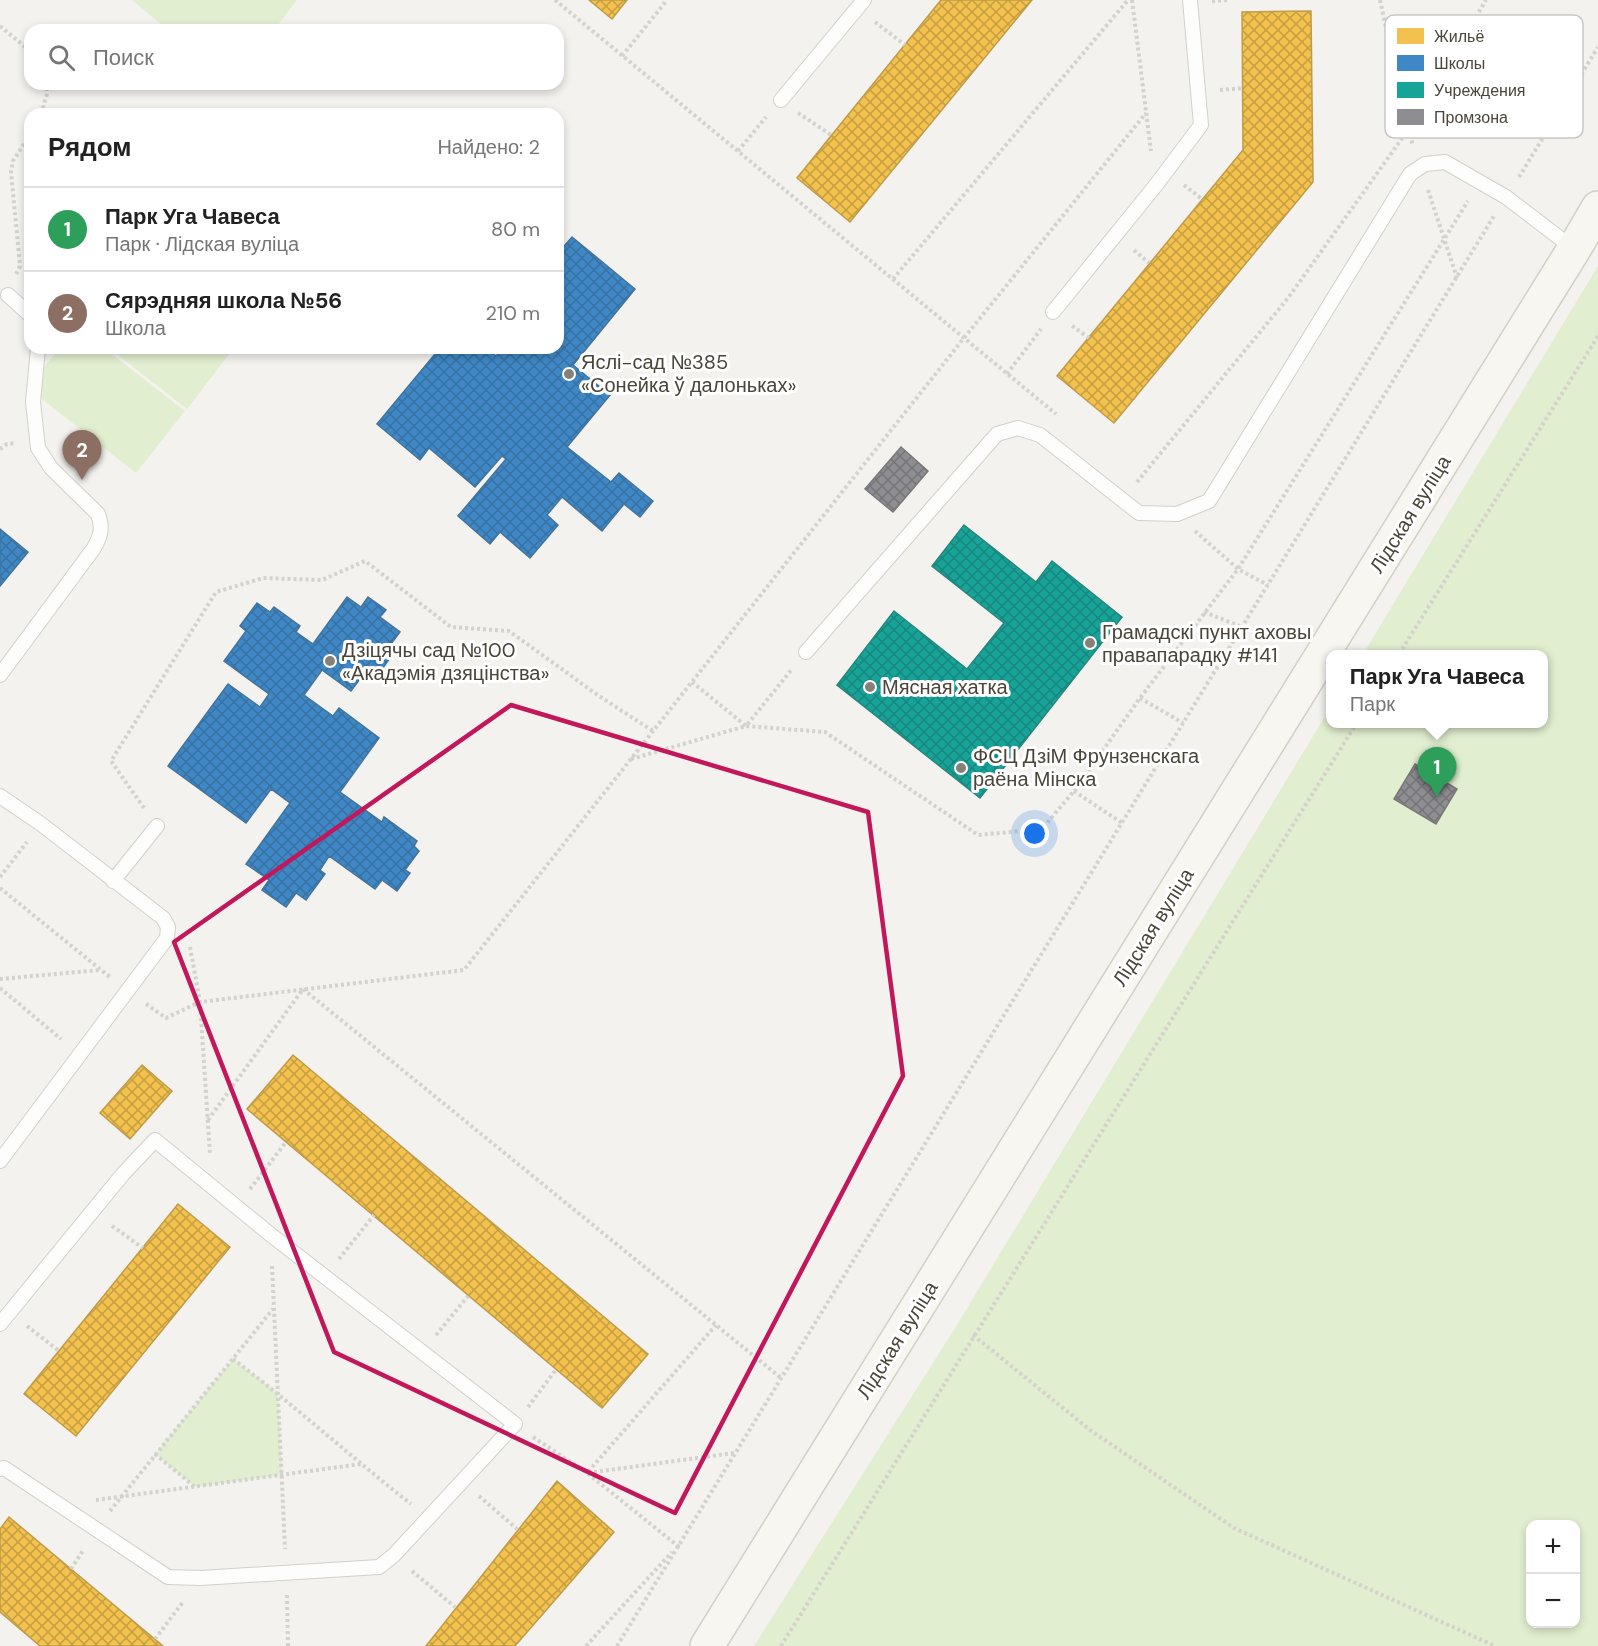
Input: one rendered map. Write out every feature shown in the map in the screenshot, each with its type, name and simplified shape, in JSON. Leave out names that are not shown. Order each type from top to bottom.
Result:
[{"type":"main road","name":"Лідская вуліца","points":[[707,1646],[1575,249],[1598,208]]},
{"type":"lane","points":[[1053,312],[1156,185],[1201,125],[1190,0]]},
{"type":"lane","points":[[781,100],[861,4]]},
{"type":"lane","points":[[806,652],[997,434],[1018,428],[1040,435],[1139,513],[1177,514],[1209,501],[1410,174],[1425,164],[1446,162],[1506,197],[1575,249]]},
{"type":"lane","points":[[8,296],[24,310]]},
{"type":"lane","points":[[0,675],[94,548],[101,535],[98,514],[51,468],[38,448],[33,402],[37,354]]},
{"type":"lane","points":[[0,796],[163,918],[168,927],[167,938],[0,1161]]},
{"type":"lane","points":[[114,880],[157,826]]},
{"type":"lane","points":[[0,1324],[154,1140],[324,1277],[515,1424],[394,1555],[379,1567],[201,1578],[168,1577],[4,1468],[0,1469]]},
{"type":"path","points":[[555,0],[1059,417]]},
{"type":"path","points":[[622,56],[667,0]]},
{"type":"path","points":[[1130,0],[1156,185]]},
{"type":"path","points":[[893,279],[1130,0]]},
{"type":"path","points":[[1380,0],[1385,23]]},
{"type":"path","points":[[1477,15],[1486,0]]},
{"type":"path","points":[[861,4],[905,45]]},
{"type":"path","points":[[0,26],[24,46]]},
{"type":"path","points":[[1583,71],[1598,47]]},
{"type":"path","points":[[43,108],[47,90]]},
{"type":"path","points":[[738,151],[781,100],[831,135]]},
{"type":"path","points":[[128,991],[166,1018],[200,1002],[464,970],[964,338],[1146,113]]},
{"type":"path","points":[[1137,482],[1288,298],[1402,138]]},
{"type":"path","points":[[1411,138],[1457,278]]},
{"type":"path","points":[[617,1646],[1542,138]]},
{"type":"path","points":[[8,296],[20,266],[11,172],[13,161],[24,144]]},
{"type":"path","points":[[631,760],[746,726],[825,732],[978,836],[1042,829],[1074,791],[1140,698],[1238,569],[1480,182]]},
{"type":"path","points":[[1007,374],[1053,312]]},
{"type":"path","points":[[1402,650],[1598,336]]},
{"type":"path","points":[[1129,474],[1238,569],[1268,585]]},
{"type":"path","points":[[157,826],[111,760],[216,592],[263,578],[322,580],[365,561],[451,627],[509,631],[599,696],[653,731]]},
{"type":"path","points":[[1204,612],[1242,627]]},
{"type":"path","points":[[746,726],[806,652]]},
{"type":"path","points":[[692,682],[746,726]]},
{"type":"path","points":[[1140,698],[1184,723]]},
{"type":"path","points":[[781,1646],[1353,728]]},
{"type":"path","points":[[1074,791],[1122,823]]},
{"type":"path","points":[[0,877],[40,825]]},
{"type":"path","points":[[0,888],[101,970],[0,979]]},
{"type":"path","points":[[168,927],[182,933],[189,940],[200,1002],[212,1185]]},
{"type":"path","points":[[0,988],[80,1055]]},
{"type":"path","points":[[303,989],[781,1378]]},
{"type":"path","points":[[208,1120],[303,989]]},
{"type":"path","points":[[237,1207],[286,1142]]},
{"type":"path","points":[[92,1212],[143,1248]]},
{"type":"path","points":[[324,1277],[374,1215]]},
{"type":"path","points":[[271,1235],[288,1646]]},
{"type":"path","points":[[422,1352],[468,1296]]},
{"type":"path","points":[[96,1530],[154,1454],[274,1309]]},
{"type":"path","points":[[10,1312],[59,1351]]},
{"type":"path","points":[[587,1473],[716,1325]]},
{"type":"path","points":[[974,1335],[1090,1430],[1234,1528],[1495,1646]]},
{"type":"path","points":[[233,1359],[278,1393],[429,1518]]},
{"type":"path","points":[[555,1371],[515,1424],[587,1473],[678,1546]]},
{"type":"path","points":[[587,1473],[735,1452]]},
{"type":"path","points":[[154,1454],[195,1487]]},
{"type":"path","points":[[60,1505],[361,1464]]},
{"type":"path","points":[[462,1481],[517,1529]]},
{"type":"path","points":[[586,1646],[678,1546]]},
{"type":"path","points":[[394,1555],[455,1607]]},
{"type":"path","points":[[155,1640],[201,1578]]},
{"type":"highlighted area","points":[[511,705],[868,812],[903,1076],[675,1513],[334,1352],[174,942]]},
{"type":"green space","points":[[132,0],[297,0],[279,24],[161,24]]},
{"type":"green space","points":[[1598,266],[1598,1646],[754,1646],[955,1328],[1326,715],[1326,728],[1548,728],[1548,650],[1365,650]]},
{"type":"green space","points":[[54,354],[112,354],[185,411],[136,473],[28,388]]},
{"type":"green space","points":[[117,354],[229,354],[187,409]]},
{"type":"green space","points":[[233,1359],[278,1393],[282,1475],[195,1487],[155,1454]]},
{"type":"building: Жильё","points":[[589,0],[627,0],[612,19]]},
{"type":"building: Жильё","points":[[941,0],[1032,0],[850,222],[797,178]]},
{"type":"building: Жильё","points":[[1311,11],[1313,182],[1114,423],[1057,376],[1243,150],[1242,12]]},
{"type":"building: Жильё","points":[[293,1055],[648,1354],[602,1408],[247,1109]]},
{"type":"building: Жильё","points":[[142,1065],[172,1091],[130,1139],[100,1113]]},
{"type":"building: Жильё","points":[[178,1204],[230,1247],[76,1436],[24,1394]]},
{"type":"building: Жильё","points":[[557,1481],[614,1532],[515,1646],[426,1646]]},
{"type":"building: Жильё","points":[[9,1517],[163,1646],[40,1646],[0,1612],[0,1529]]},
{"type":"building: Школы","points":[[572,237],[635,289],[573,365],[610,395],[567,447],[611,482],[619,473],[653,501],[640,517],[624,504],[602,531],[562,497],[547,515],[558,525],[530,558],[500,532],[490,544],[458,516],[506,459],[502,456],[475,487],[429,448],[420,460],[377,424],[435,354],[494,354],[496,356],[498,354],[564,354],[564,246]]},
{"type":"building: Школы","points":[[0,529],[28,552],[0,586]]},
{"type":"building: Школы","points":[[347,597],[361,607],[368,597],[386,610],[380,617],[400,632],[391,644],[397,648],[378,675],[368,668],[351,691],[322,670],[304,695],[333,716],[339,708],[379,738],[340,792],[382,822],[384,817],[417,841],[414,846],[419,851],[405,870],[410,873],[397,891],[382,880],[375,889],[329,856],[320,870],[325,874],[306,900],[296,893],[286,907],[262,890],[269,880],[246,864],[290,803],[271,789],[246,823],[168,766],[228,684],[260,707],[269,694],[224,661],[246,631],[240,626],[257,603],[270,612],[274,607],[300,626],[296,632],[313,644]]},
{"type":"building: Учреждения","points":[[964,525],[1036,582],[1052,561],[1122,617],[980,798],[837,685],[894,611],[967,669],[1004,623],[932,566]]},
{"type":"building: Промзона","points":[[901,447],[928,471],[893,512],[865,489]]},
{"type":"building: Промзона","points":[[1415,764],[1457,789],[1436,824],[1394,799]]},
{"type":"place","name":"Яслі-сад №385 «Сонейка ў далоньках»","points":[[569,374]]},
{"type":"place","name":"Сярэдняя школа №56","points":[[82,480]]},
{"type":"place","name":"Грамадскі пункт аховы правапарадку #141","points":[[1090,643]]},
{"type":"place","name":"Дзіцячы сад №100 «Акадэмія дзяцінства»","points":[[330,661]]},
{"type":"place","name":"Мясная хатка","points":[[870,687]]},
{"type":"place","name":"ФСЦ ДзіМ Фрунзенскага раёна Мінска","points":[[961,768]]},
{"type":"place","name":"Парк Уга Чавеса","points":[[1437,797]]}]
